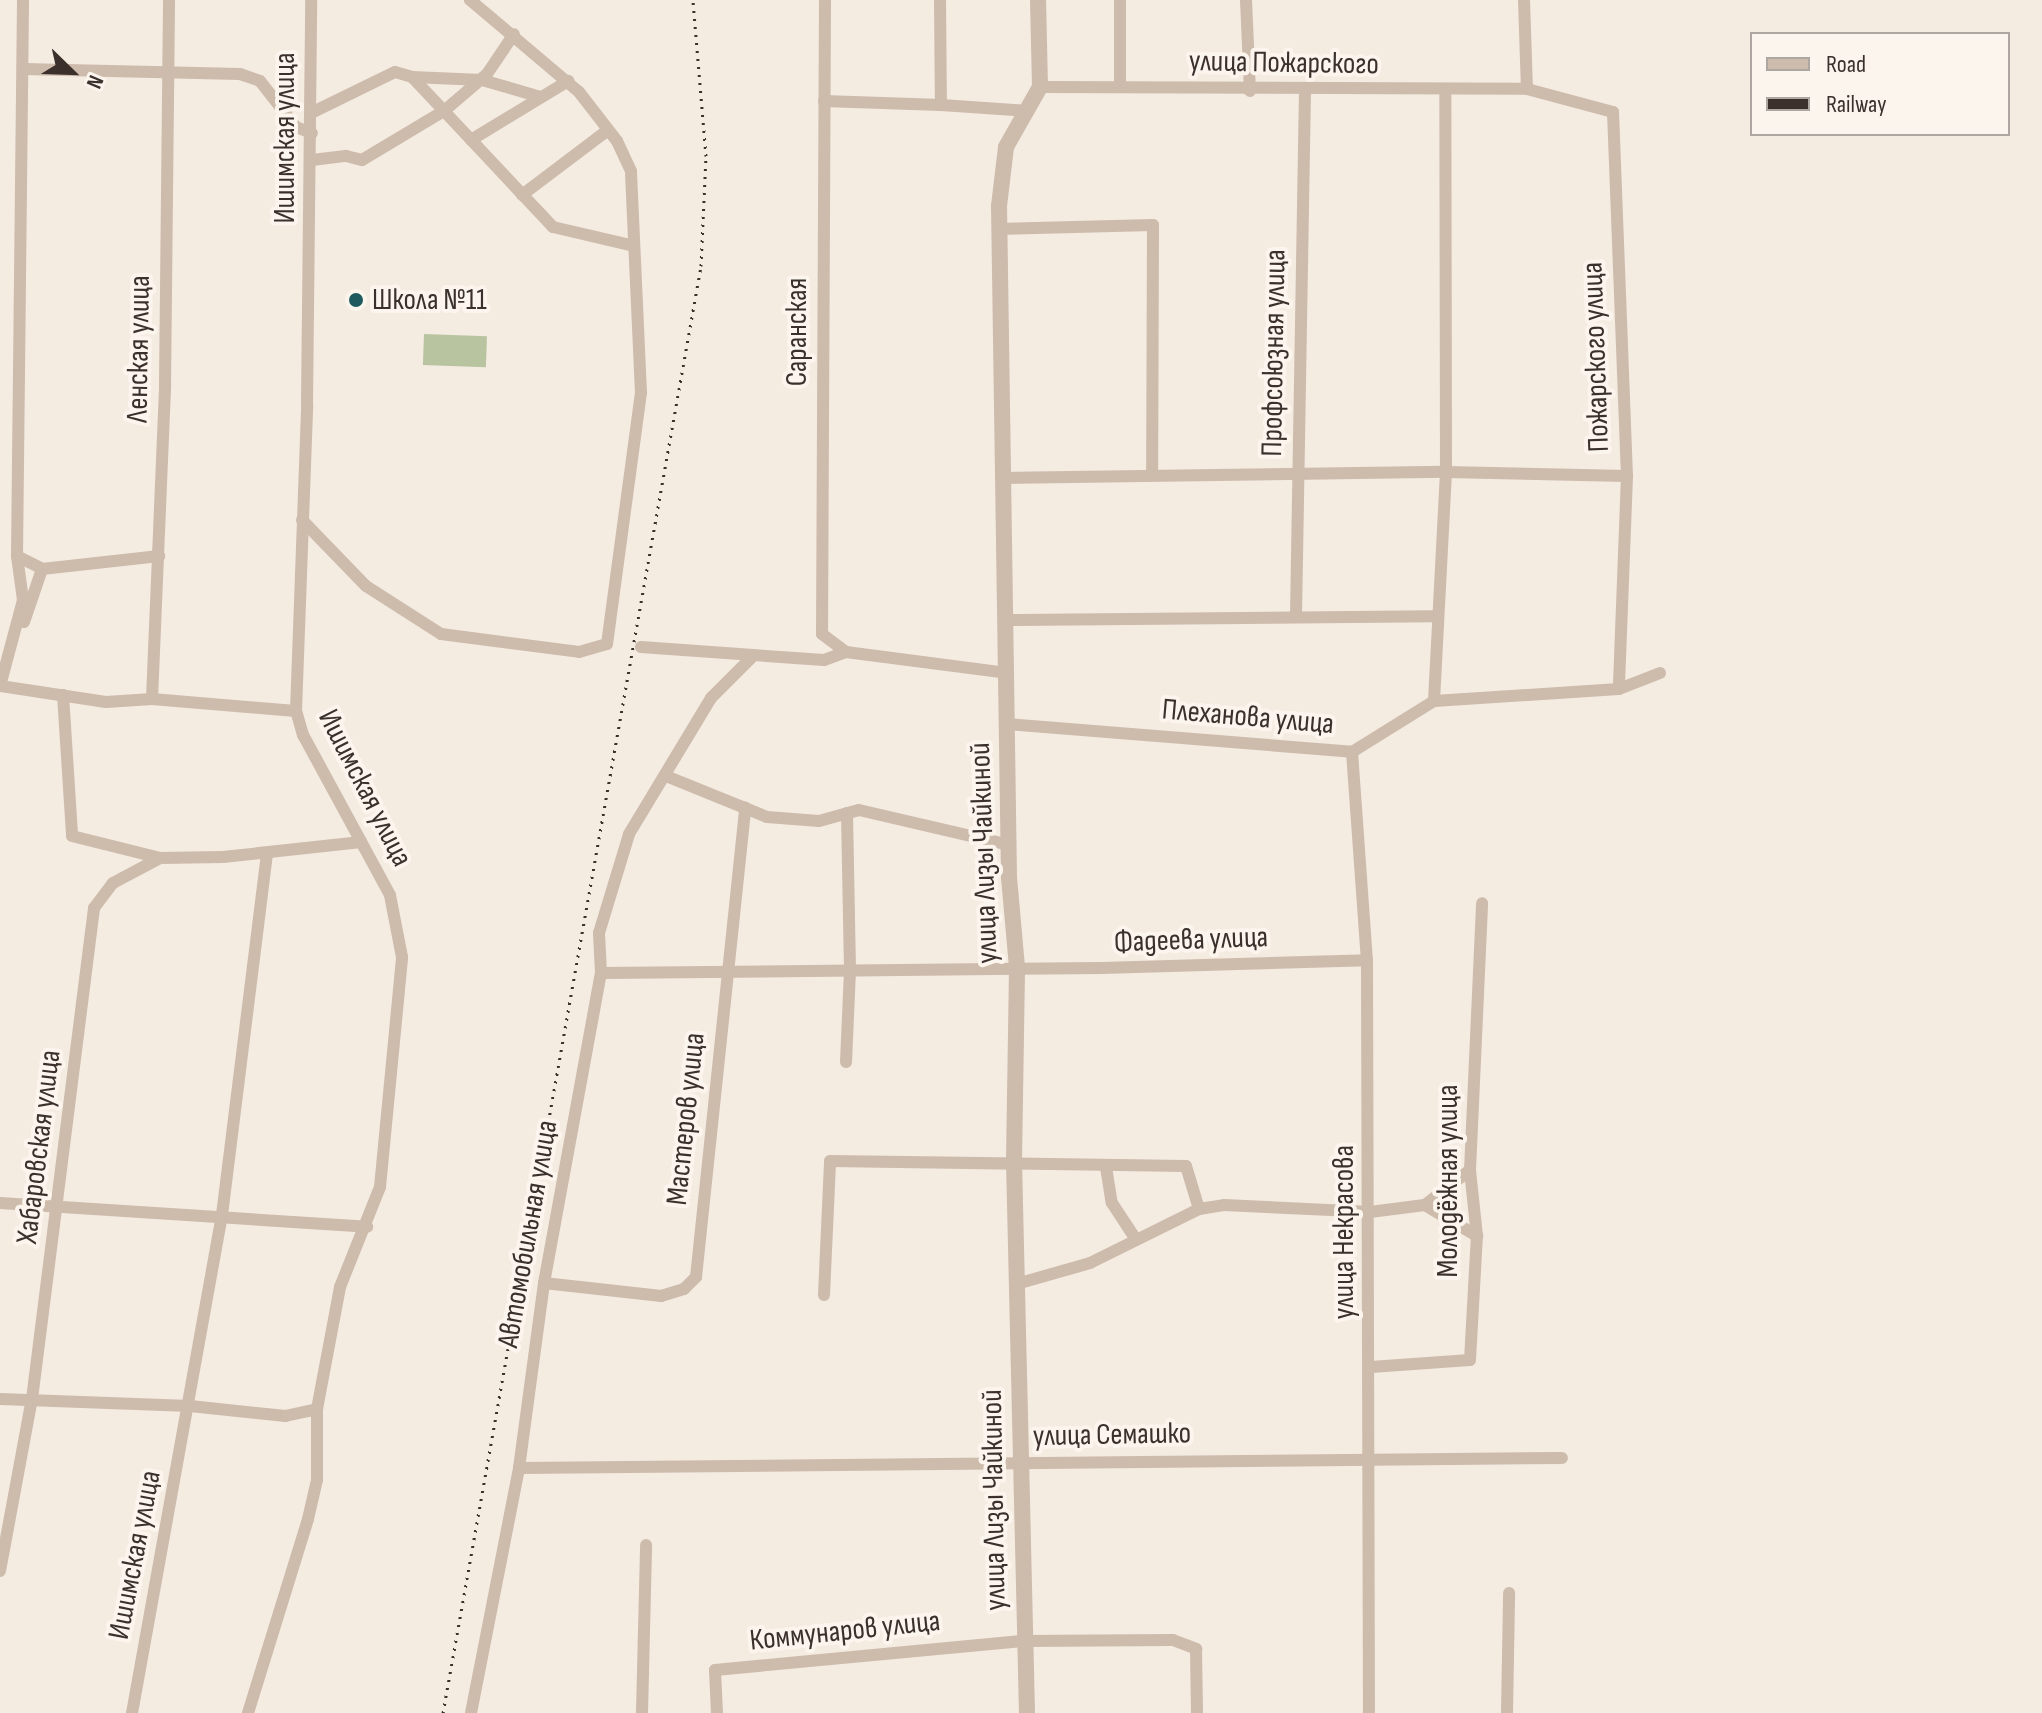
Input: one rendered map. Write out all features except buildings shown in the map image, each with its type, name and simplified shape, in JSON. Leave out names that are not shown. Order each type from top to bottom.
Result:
[{"type":"street","points":[[23,0],[17,556],[23,600],[5,648],[0,686],[106,702],[152,699],[296,711]]},
{"type":"street","name":"Ленская улица","points":[[152,699],[159,556],[169,0]]},
{"type":"street","name":"Ишимская улица","points":[[248,1713],[308,1519],[317,1480],[317,1409],[340,1287],[367,1227],[386,1145],[402,957],[390,895],[303,735],[296,711],[312,160],[311,0]]},
{"type":"street","points":[[302,520],[366,586],[441,634],[579,652],[607,644],[641,393],[631,171],[608,130],[568,81],[470,0]]},
{"type":"street","name":"Саранская","points":[[825,0],[822,634],[846,652]]},
{"type":"street","points":[[940,0],[941,105]]},
{"type":"street","name":"улица Лизы Чайкиной","points":[[1027,1713],[1020,1283],[1014,1161],[1017,967],[1009,845],[999,229],[1006,147],[1040,87],[1038,0]]},
{"type":"street","points":[[1120,0],[1120,85]]},
{"type":"street","points":[[1246,0],[1250,91]]},
{"type":"street","points":[[1524,0],[1527,89]]},
{"type":"street","points":[[312,160],[346,156],[362,160],[444,111],[482,80],[514,34]]},
{"type":"street","points":[[23,69],[240,74],[260,81],[296,127],[312,133]]},
{"type":"street","points":[[311,113],[395,72],[412,77],[482,80],[541,97]]},
{"type":"street","points":[[412,77],[522,195],[560,230],[634,246]]},
{"type":"street","points":[[471,140],[568,81]]},
{"type":"street","name":"улица Пожарского","points":[[1040,87],[1120,85],[1250,91],[1527,89]]},
{"type":"street","name":"Пожарского улица","points":[[1527,89],[1613,112],[1627,476],[1619,689]]},
{"type":"street","name":"Профсоюзная улица","points":[[1296,616],[1305,90]]},
{"type":"street","points":[[1434,701],[1434,616],[1446,472],[1445,90]]},
{"type":"street","points":[[824,101],[1028,111]]},
{"type":"street","points":[[522,195],[608,130]]},
{"type":"street","points":[[999,229],[1153,225],[1152,475]]},
{"type":"street","points":[[1004,478],[1446,472],[1627,476]]},
{"type":"street","points":[[17,556],[42,569],[159,556]]},
{"type":"street","points":[[5,648],[41,584],[42,569]]},
{"type":"street","points":[[1006,620],[1434,616]]},
{"type":"street","points":[[641,647],[824,660],[846,652],[1007,673]]},
{"type":"street","name":"Автомобильная улица","points":[[471,1713],[519,1468],[544,1283],[601,973],[599,933],[629,834],[711,698],[752,657]]},
{"type":"street","name":"Плеханова улица","points":[[1007,724],[1352,752],[1434,701],[1619,689],[1660,673]]},
{"type":"street","name":"Хабаровская улица","points":[[63,695],[72,836],[160,858]]},
{"type":"street","name":"улица Некрасова","points":[[1352,752],[1367,960],[1371,1367],[1367,1713]]},
{"type":"street","points":[[666,776],[767,817],[819,821],[859,810],[1009,845]]},
{"type":"street","name":"Мастеров улица","points":[[544,1283],[661,1296],[684,1289],[696,1277],[745,808]]},
{"type":"street","points":[[846,1062],[850,970],[847,813]]},
{"type":"street","name":"Хабаровская улица","points":[[0,1571],[32,1399],[94,908],[113,883],[136,866],[160,858],[267,853],[361,842]]},
{"type":"street","name":"Ишимская улица","points":[[132,1713],[190,1406],[222,1215],[267,853]]},
{"type":"street","name":"Молодёжная улица","points":[[1371,1367],[1470,1360],[1477,1236],[1470,1170],[1482,903]]},
{"type":"street","name":"Фадеева улица","points":[[601,973],[726,974],[1367,960]]},
{"type":"street","points":[[824,1295],[830,1161],[1014,1161],[1106,1167],[1186,1166],[1199,1209]]},
{"type":"street","points":[[1106,1167],[1112,1203],[1135,1238]]},
{"type":"street","points":[[1020,1283],[1090,1263],[1135,1238],[1199,1209],[1224,1205],[1370,1212],[1425,1205],[1470,1170]]},
{"type":"street","points":[[0,1203],[222,1215],[367,1227]]},
{"type":"street","points":[[1425,1205],[1477,1236]]},
{"type":"street","points":[[0,1399],[190,1406],[285,1416],[317,1409]]},
{"type":"street","name":"улица Семашко","points":[[519,1468],[1369,1457],[1562,1458]]},
{"type":"street","points":[[642,1713],[646,1545]]},
{"type":"street","points":[[1507,1713],[1509,1593]]},
{"type":"street","name":"Коммунаров улица","points":[[717,1713],[715,1670],[1024,1641],[1191,1643],[1199,1678],[1197,1713]]},
{"type":"green space","points":[[424,334],[487,336],[486,367],[423,365]]},
{"type":"railway","points":[[443,1713],[701,266],[706,156],[693,0]]},
{"type":"place","name":"Школа №11","points":[[356,300]]}]
